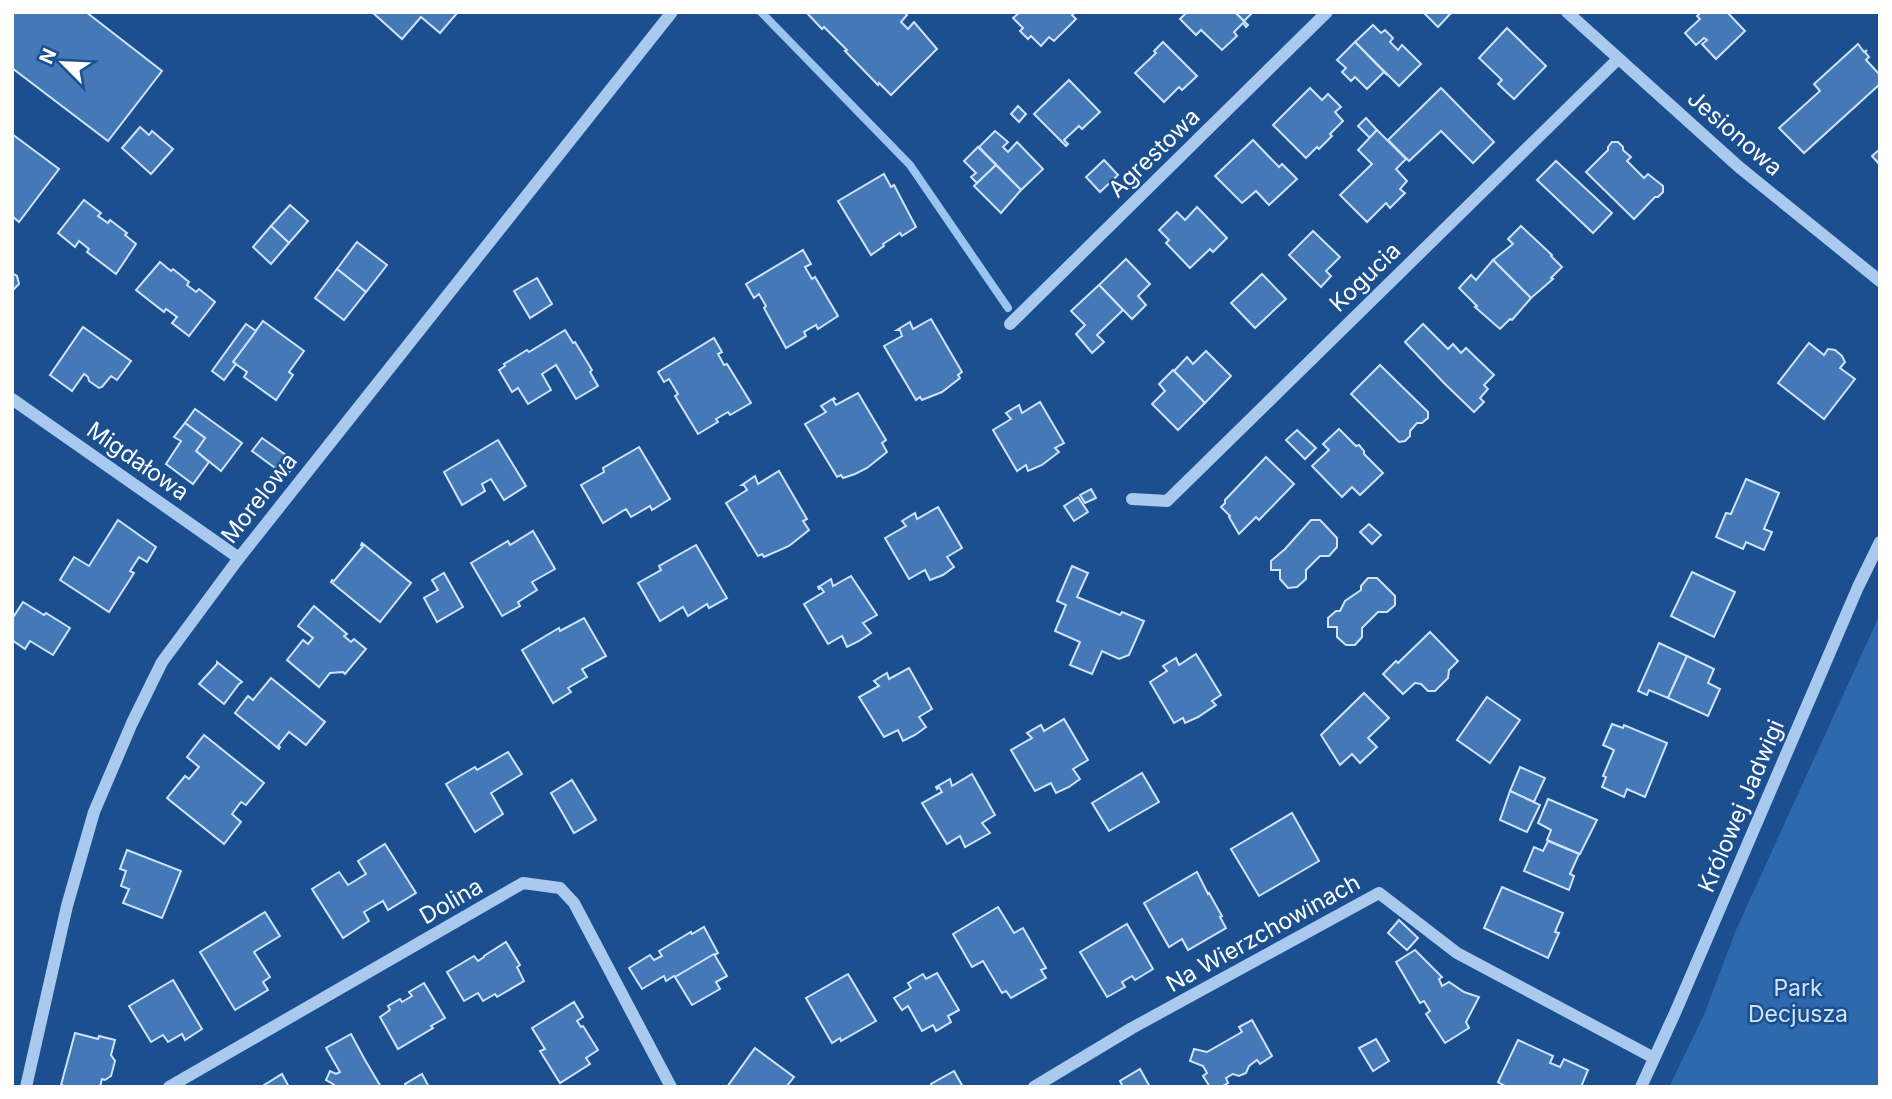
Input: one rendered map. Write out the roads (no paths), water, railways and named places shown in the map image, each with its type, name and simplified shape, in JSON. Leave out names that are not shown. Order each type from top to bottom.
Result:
[{"type":"street","name":"Morelowa","points":[[26,1087],[67,906],[94,812],[132,723],[162,662],[239,558],[672,12]]},
{"type":"street","name":"Agrestowa","points":[[1010,324],[1327,12]]},
{"type":"street","name":"Jesionowa","points":[[1567,12],[1739,167],[1880,281]]},
{"type":"street","name":"Kogucia","points":[[1132,499],[1167,501],[1618,58]]},
{"type":"street","name":"Migdałowa","points":[[12,399],[239,558]]},
{"type":"street","name":"Królowej Jadwigi","points":[[1641,1087],[1857,587],[1880,541]]},
{"type":"street","name":"Dolina","points":[[169,1087],[523,883],[560,888],[574,903],[671,1087]]},
{"type":"street","name":"Na Wierzchowinach","points":[[1034,1087],[1132,1028],[1379,893],[1457,953],[1654,1059]]},
{"type":"waterway","points":[[761,12],[910,165],[1008,308]]},
{"type":"park label","name":"Park Decjusza","points":[[1798,1001]]}]
